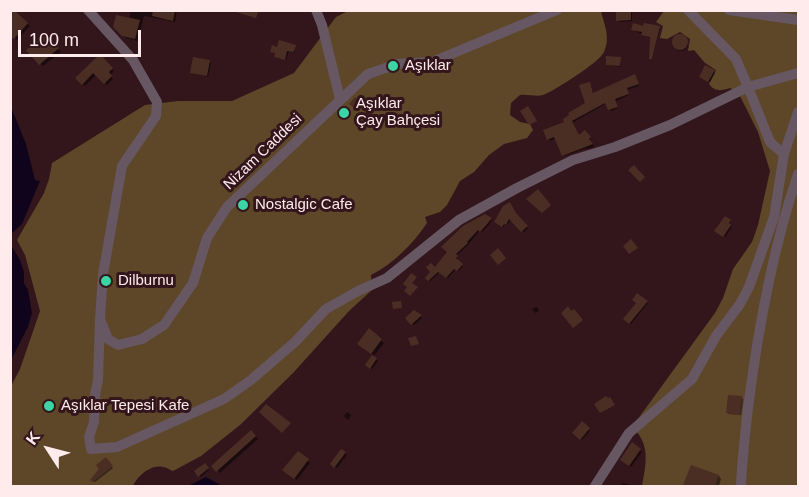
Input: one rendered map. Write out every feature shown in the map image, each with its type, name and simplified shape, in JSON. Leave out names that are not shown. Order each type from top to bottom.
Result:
[{"type":"street","points":[[88,10],[133,60],[157,102],[156,116],[122,166],[103,274],[99,380],[89,437],[91,449],[96,450],[117,447],[224,399],[251,380],[295,342],[326,309],[387,278],[459,220],[517,188],[573,160],[615,147],[748,87],[798,73]]},
{"type":"street","points":[[308,10],[322,25]]},
{"type":"street","points":[[316,10],[322,25],[340,99]]},
{"type":"street","name":"Nizam Caddesi","points":[[100,319],[108,339],[118,345],[142,339],[164,325],[193,283],[207,238],[227,207],[368,74],[397,64],[432,62],[556,10]]},
{"type":"street","points":[[688,10],[736,59],[770,142],[783,154]]},
{"type":"street","points":[[729,10],[798,20]]},
{"type":"street","points":[[595,486],[629,433],[692,379],[716,336],[740,304],[749,287],[774,217],[783,154],[798,112]]},
{"type":"street","points":[[741,486],[753,365],[764,302],[785,212],[798,174]]},
{"type":"shaded area","points":[[348,11],[601,11],[607,41],[601,57],[566,82],[543,95],[520,95],[511,103],[510,115],[520,122],[530,124],[533,130],[527,138],[504,144],[489,155],[474,172],[460,181],[447,205],[440,212],[425,217],[427,223],[409,246],[395,259],[371,275],[372,290],[240,425],[201,456],[173,471],[166,467],[153,467],[141,475],[133,486],[11,486],[10,388],[20,369],[40,311],[25,255],[17,240],[44,193],[52,163],[145,105],[178,101],[232,101],[294,73],[336,17]]},
{"type":"shaded area","points":[[664,11],[798,11],[798,486],[642,486],[646,462],[645,447],[632,427],[715,313],[733,269],[752,242],[770,171],[758,132],[739,94],[730,88],[718,90],[711,87],[709,84],[716,70],[705,63],[694,50],[688,51],[690,39],[680,32],[667,39],[660,38],[663,26],[656,22]]},
{"type":"shaded area","points":[[11,107],[26,144],[35,180],[40,181],[22,224],[11,234]]},
{"type":"shaded area","points":[[11,245],[24,272],[24,283],[28,290],[32,313],[28,327],[12,358],[11,374]]},
{"type":"shaded area","points":[[206,477],[222,486],[188,486]]},
{"type":"building","points":[[10,10],[14,10],[28,23],[14,39],[10,36]]},
{"type":"building","points":[[153,10],[175,10],[173,21],[152,16]]},
{"type":"building","points":[[237,10],[259,10],[256,18],[236,12]]},
{"type":"building","points":[[616,10],[631,10],[631,20],[616,21]]},
{"type":"building","points":[[116,15],[140,20],[135,39],[122,36],[113,27]]},
{"type":"building","points":[[633,23],[643,26],[644,23],[660,26],[652,59],[649,59],[650,37],[641,35],[642,32],[631,30]]},
{"type":"building","points":[[47,33],[59,48],[39,65],[26,50]]},
{"type":"building","points":[[677,34],[683,34],[688,42],[686,48],[677,50],[672,45],[672,39]]},
{"type":"building","points":[[279,40],[296,45],[294,52],[287,51],[285,60],[274,57],[275,53],[270,52],[272,45],[277,47]]},
{"type":"building","points":[[100,54],[113,68],[109,72],[112,76],[104,84],[93,73],[82,85],[75,78]]},
{"type":"building","points":[[606,56],[621,57],[620,66],[606,65]]},
{"type":"building","points":[[193,57],[210,60],[207,76],[190,73]]},
{"type":"building","points":[[705,65],[715,70],[708,82],[699,77]]},
{"type":"building","points":[[635,74],[639,84],[627,88],[629,94],[615,99],[618,107],[608,110],[605,103],[572,121],[579,135],[585,130],[593,144],[562,156],[554,137],[547,140],[543,130],[564,122],[563,119],[569,115],[568,113],[585,103],[579,85],[590,82],[593,93]]},
{"type":"building","points":[[355,97],[361,102],[356,109],[349,104]]},
{"type":"building","points":[[528,106],[537,121],[529,125],[520,111]]},
{"type":"building","points":[[634,165],[645,177],[640,182],[628,170]]},
{"type":"building","points":[[538,189],[551,205],[542,213],[526,199]]},
{"type":"building","points":[[510,202],[528,226],[521,232],[509,219],[502,227],[494,222],[503,206]]},
{"type":"building","points":[[485,214],[492,218],[456,254],[458,256],[456,258],[463,264],[457,271],[454,269],[446,278],[438,272],[428,281],[425,278],[430,272],[426,267],[431,263],[435,267],[447,252],[441,247],[463,226]]},
{"type":"building","points":[[725,216],[731,220],[729,223],[731,225],[723,237],[714,231]]},
{"type":"building","points":[[631,239],[638,248],[629,254],[623,246]]},
{"type":"building","points":[[498,248],[506,258],[498,265],[490,255]]},
{"type":"building","points":[[411,273],[417,277],[412,283],[418,287],[410,296],[404,291],[407,287],[403,284]]},
{"type":"building","points":[[637,293],[648,301],[629,324],[623,319],[636,303],[632,300]]},
{"type":"building","points":[[401,301],[402,308],[393,309],[392,302]]},
{"type":"building","points":[[568,306],[571,311],[574,309],[583,320],[573,328],[561,313]]},
{"type":"building","points":[[414,310],[422,315],[411,325],[405,318]]},
{"type":"building","points":[[369,328],[382,339],[371,354],[357,344]]},
{"type":"building","points":[[416,336],[419,344],[411,346],[408,338]]},
{"type":"building","points":[[372,355],[377,358],[370,369],[365,365]]},
{"type":"building","points":[[728,395],[742,396],[740,415],[726,413]]},
{"type":"building","points":[[606,396],[610,397],[615,405],[600,413],[594,404]]},
{"type":"building","points":[[266,404],[291,423],[282,433],[259,412]]},
{"type":"building","points":[[582,421],[590,428],[580,440],[572,433]]},
{"type":"building","points":[[251,430],[256,436],[216,472],[211,466]]},
{"type":"building","points":[[632,442],[641,449],[629,466],[620,460]]},
{"type":"building","points":[[341,449],[346,452],[334,468],[330,464]]},
{"type":"building","points":[[298,451],[309,459],[294,479],[282,470]]},
{"type":"building","points":[[106,457],[113,466],[93,482],[90,480],[99,469],[96,465]]},
{"type":"building","points":[[205,463],[209,468],[198,477],[194,471]]},
{"type":"building","points":[[691,465],[719,475],[715,486],[683,485]]},
{"type":"place","name":"Aşıklar","points":[[393,66]]},
{"type":"place","name":"Aşıklar Çay Bahçesi","points":[[344,113]]},
{"type":"place","name":"Nostalgic Cafe","points":[[243,205]]},
{"type":"place","name":"Dilburnu","points":[[106,281]]},
{"type":"place","name":"Aşıklar Tepesi Kafe","points":[[49,406]]}]
